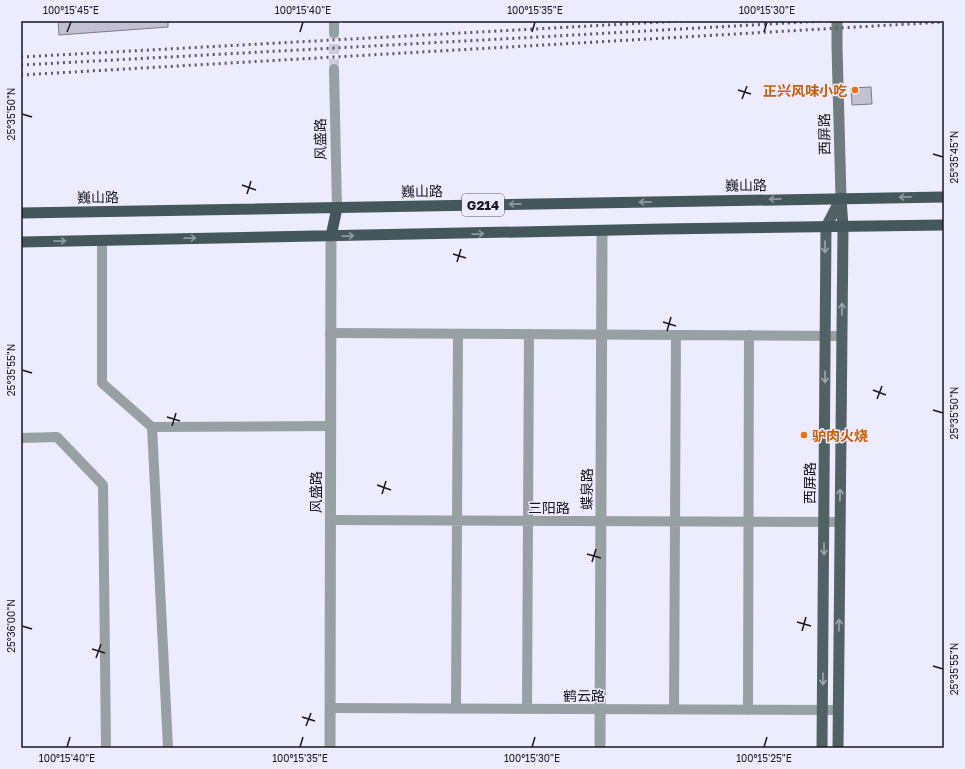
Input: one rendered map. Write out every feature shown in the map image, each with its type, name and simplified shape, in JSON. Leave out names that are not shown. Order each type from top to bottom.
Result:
[{"type":"highway","name":"巍山路","points":[[21,214],[944,197]]},
{"type":"highway","points":[[331,236],[337,208]]},
{"type":"highway","name":"G214","points":[[21,242],[944,225]]},
{"type":"main road","name":"西屏路","points":[[837,21],[843,227],[838,748]]},
{"type":"main road","name":"西屏路","points":[[822,748],[826,227],[841,198]]},
{"type":"street","points":[[334,21],[334,33]]},
{"type":"street","name":"风盛路","points":[[334,69],[337,208]]},
{"type":"street","name":"蝶泉路","points":[[600,748],[602,231]]},
{"type":"street","name":"风盛路","points":[[330,748],[331,236]]},
{"type":"street","points":[[102,240],[102,383],[152,428],[330,426]]},
{"type":"street","points":[[330,334],[842,336]]},
{"type":"street","points":[[456,708],[458,334]]},
{"type":"street","points":[[527,709],[529,334]]},
{"type":"street","points":[[674,709],[676,335]]},
{"type":"street","points":[[748,710],[750,336]]},
{"type":"street","points":[[152,428],[168,748]]},
{"type":"street","points":[[21,438],[57,437],[103,485],[105,748]]},
{"type":"street","name":"三阳路","points":[[330,520],[840,522]]},
{"type":"street","name":"鹤云路","points":[[330,708],[838,710]]},
{"type":"building","points":[[58,21],[168,21],[168,27],[59,35]]},
{"type":"building","points":[[871,87],[872,104],[852,105],[851,88]]},
{"type":"tunnel","points":[[334,33],[334,69]]},
{"type":"railway","points":[[21,57],[681,21]]},
{"type":"railway","points":[[21,65],[823,21]]},
{"type":"railway","points":[[21,75],[944,22]]},
{"type":"place","name":"正兴风味小吃","points":[[855,90]]},
{"type":"place","name":"驴肉火烧","points":[[804,435]]}]
